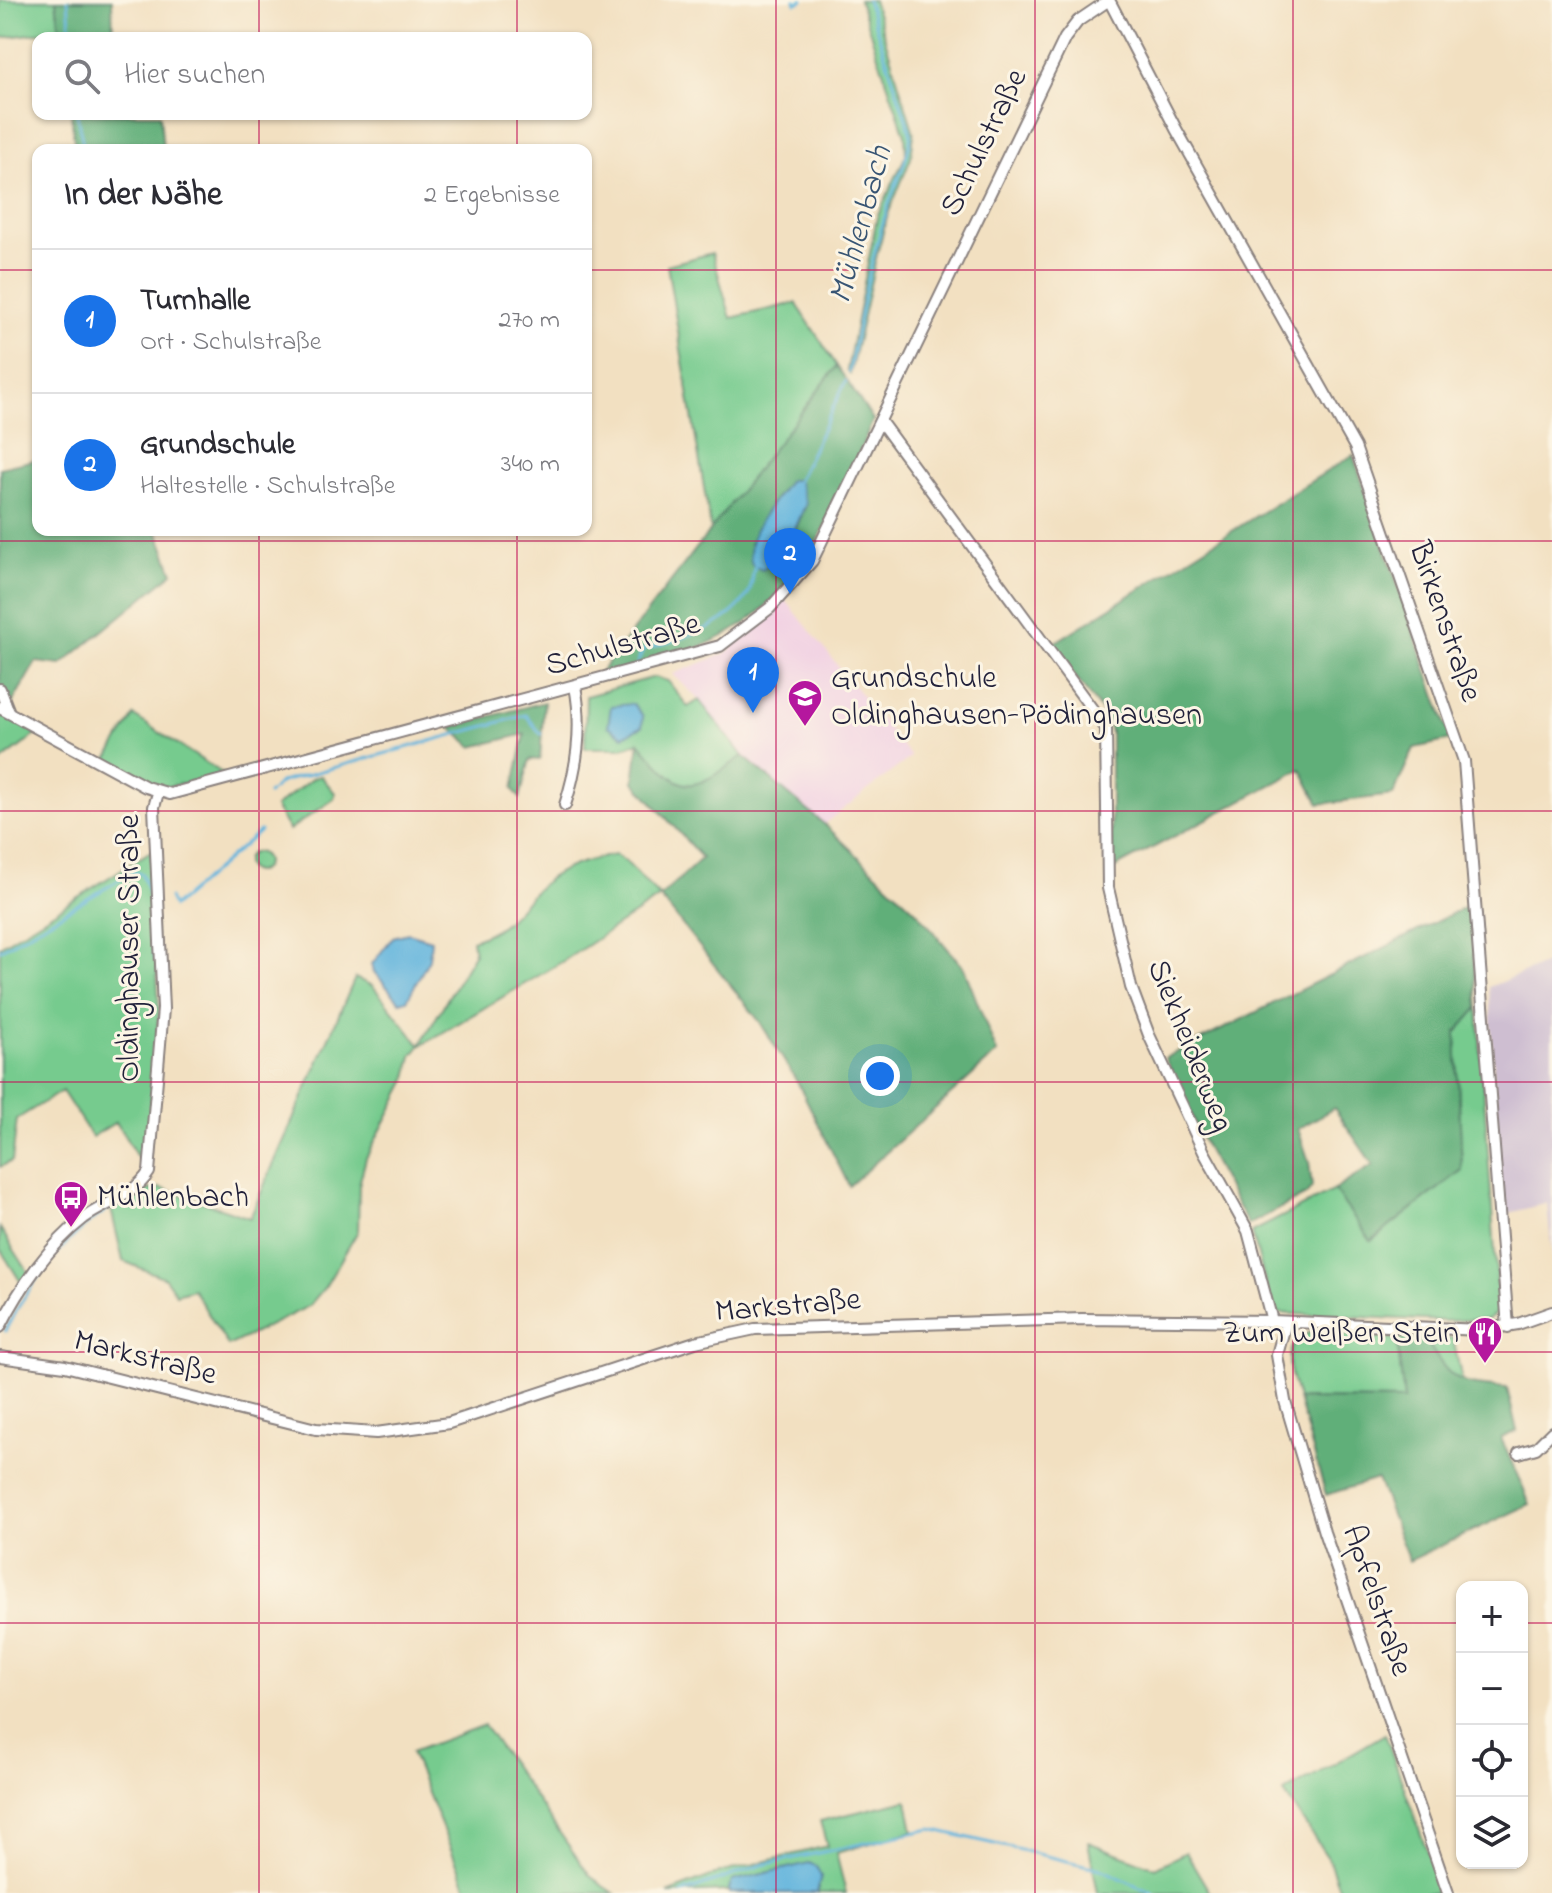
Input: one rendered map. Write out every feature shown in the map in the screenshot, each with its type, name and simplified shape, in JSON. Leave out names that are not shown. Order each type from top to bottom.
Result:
[{"type":"street","name":"Schulstraße","points":[[158,793],[193,789],[720,646],[770,608],[812,561],[1065,38],[1078,21],[1109,0]]},
{"type":"street","name":"Birkenstraße","points":[[1109,0],[1169,116],[1355,447],[1464,761],[1508,1327]]},
{"type":"street","name":"Siekheiderweg","points":[[880,421],[1106,728],[1108,888],[1131,987],[1204,1152],[1248,1231],[1272,1321]]},
{"type":"street","points":[[565,805],[579,744],[580,711],[575,686]]},
{"type":"street","points":[[0,689],[5,710],[158,793]]},
{"type":"street","name":"Oldinghauser Straße","points":[[0,1327],[31,1278],[80,1222],[136,1189],[149,1172],[163,1009],[154,807],[158,793]]},
{"type":"street","name":"Markstraße","points":[[0,1357],[65,1366],[316,1429],[376,1433],[449,1423],[726,1333],[1082,1319],[1272,1321],[1481,1330],[1508,1327],[1552,1312]]},
{"type":"street","name":"Apfelstraße","points":[[1286,1322],[1277,1355],[1285,1401],[1324,1532],[1448,1893]]},
{"type":"street","points":[[1519,1453],[1536,1448],[1552,1432]]},
{"type":"shaded area","name":"Grundschule Oldinghausen-Pödinghausen","points":[[784,598],[911,757],[824,824],[743,756],[699,700],[673,674],[724,654],[767,618]]},
{"type":"shaded area","points":[[1552,961],[1552,1255],[1547,1203],[1502,1215],[1489,987]]},
{"type":"green space","points":[[0,0],[56,0],[60,30],[0,38]]},
{"type":"green space","points":[[56,0],[112,0],[113,32],[60,32]]},
{"type":"green space","points":[[859,0],[873,0],[914,133],[911,158],[888,214],[877,254],[850,374],[847,370],[877,217],[906,155],[905,135]]},
{"type":"green space","points":[[72,120],[160,120],[162,144],[74,144]]},
{"type":"green space","points":[[712,253],[731,318],[796,303],[837,366],[711,530],[667,265]]},
{"type":"green space","points":[[837,366],[873,420],[834,509],[801,566],[758,614],[731,632],[683,653],[597,677]],"holes":[[[789,481],[806,505],[787,550],[750,544],[770,505]]]},
{"type":"green space","points":[[1353,455],[1451,740],[1414,748],[1393,795],[1319,804],[1301,769],[1111,870],[1111,732],[1106,717],[1051,645]]},
{"type":"green space","points":[[32,460],[32,536],[159,536],[173,573],[61,665],[36,662],[10,707],[0,703],[0,468]]},
{"type":"green space","points":[[655,677],[668,681],[688,707],[699,700],[743,756],[709,779],[686,784],[676,781],[639,742],[622,748],[585,748],[586,696]]},
{"type":"green space","points":[[544,702],[540,760],[530,759],[520,798],[513,789],[525,734],[473,747],[450,727]]},
{"type":"green space","points":[[0,713],[37,734],[0,762]]},
{"type":"green space","points":[[134,716],[225,775],[161,788],[106,761]]},
{"type":"green space","points":[[639,742],[676,781],[686,784],[709,779],[743,756],[824,824],[919,914],[964,968],[997,1053],[849,1186],[799,1085],[760,1022],[660,897],[702,858],[634,782]]},
{"type":"green space","points":[[321,776],[335,793],[334,799],[289,830],[275,807],[313,778]]},
{"type":"green space","points":[[151,851],[159,1011],[145,1170],[116,1122],[92,1137],[62,1091],[17,1119],[12,1161],[0,1167],[0,946]]},
{"type":"green space","points":[[256,852],[263,855],[266,862],[263,869],[256,872],[249,869],[246,862],[249,855]]},
{"type":"green space","points":[[615,855],[660,897],[565,960],[420,1046],[412,1056],[406,1082],[366,1158],[359,1185],[358,1231],[325,1287],[309,1306],[228,1346],[193,1289],[176,1294],[165,1278],[123,1261],[111,1209],[141,1191],[161,1188],[250,1218],[355,978],[373,986],[420,1045],[474,954],[472,940],[506,922],[552,876],[587,861]]},
{"type":"green space","points":[[1469,905],[1478,1008],[1456,1033],[1462,1170],[1371,1241],[1334,1190],[1373,1165],[1334,1108],[1298,1129],[1309,1162],[1312,1187],[1306,1195],[1248,1225],[1207,1150],[1165,1058]]},
{"type":"green space","points":[[1478,1008],[1499,1311],[1488,1319],[1446,1321],[1273,1313],[1252,1232],[1334,1190],[1372,1240],[1462,1170],[1456,1033]]},
{"type":"green space","points":[[0,1228],[29,1273],[22,1284],[0,1249]]},
{"type":"green space","points":[[1311,1332],[1397,1339],[1404,1400],[1298,1399],[1290,1369],[1290,1352],[1301,1337]]},
{"type":"green space","points":[[1425,1338],[1453,1338],[1463,1385],[1446,1374]]},
{"type":"green space","points":[[1425,1338],[1442,1364],[1457,1378],[1476,1385],[1507,1388],[1517,1431],[1501,1438],[1530,1504],[1409,1561],[1377,1479],[1326,1495],[1298,1399],[1404,1400],[1397,1339]]},
{"type":"green space","points":[[484,1725],[590,1876],[614,1893],[469,1893],[411,1752]]},
{"type":"green space","points":[[1385,1734],[1442,1893],[1341,1893],[1328,1858],[1284,1793]]},
{"type":"green space","points":[[907,1800],[913,1831],[836,1853],[846,1893],[817,1893],[819,1888],[667,1893],[719,1873],[827,1846],[820,1821]]},
{"type":"green space","points":[[1088,1842],[1155,1868],[1186,1852],[1210,1893],[1098,1893]]},
{"type":"water","points":[[789,480],[798,480],[806,504],[784,550],[762,570],[752,565],[751,542],[761,520]]},
{"type":"water","points":[[633,704],[643,716],[642,727],[623,736],[608,726],[611,706]]},
{"type":"water","points":[[408,933],[431,940],[429,959],[407,1000],[400,1002],[374,972],[372,964],[393,937]]},
{"type":"water","points":[[809,1863],[816,1866],[821,1876],[817,1893],[730,1893],[732,1881]]},
{"type":"waterway","points":[[68,0],[71,32]]},
{"type":"waterway","name":"Mühlenbach","points":[[795,0],[796,3],[803,0]]},
{"type":"waterway","name":"Mühlenbach","points":[[849,372],[874,255],[911,134],[867,0]]},
{"type":"waterway","points":[[78,120],[83,144]]},
{"type":"waterway","name":"Mühlenbach","points":[[797,482],[846,381]]},
{"type":"waterway","name":"Mühlenbach","points":[[637,664],[643,650],[702,631],[728,616],[748,594],[756,564]]},
{"type":"waterway","name":"Mühlenbach","points":[[268,794],[281,782],[526,715],[541,734]]},
{"type":"waterway","points":[[169,898],[173,907],[260,831]]},
{"type":"waterway","points":[[0,950],[133,872],[142,874],[152,903],[154,958]]},
{"type":"waterway","points":[[5,1331],[48,1264],[76,1234],[107,1210]]},
{"type":"waterway","points":[[682,1893],[762,1865],[931,1829],[1101,1869],[1153,1893]]},
{"type":"place","name":"Grundschule","points":[[790,594]]},
{"type":"place","name":"Turnhalle","points":[[753,713]]},
{"type":"place","name":"Grundschule Oldinghausen-Pödinghausen","points":[[805,728]]},
{"type":"place","name":"Mühlenbach","points":[[71,1229]]},
{"type":"place","name":"Zum Weißen Stein","points":[[1485,1365]]}]
